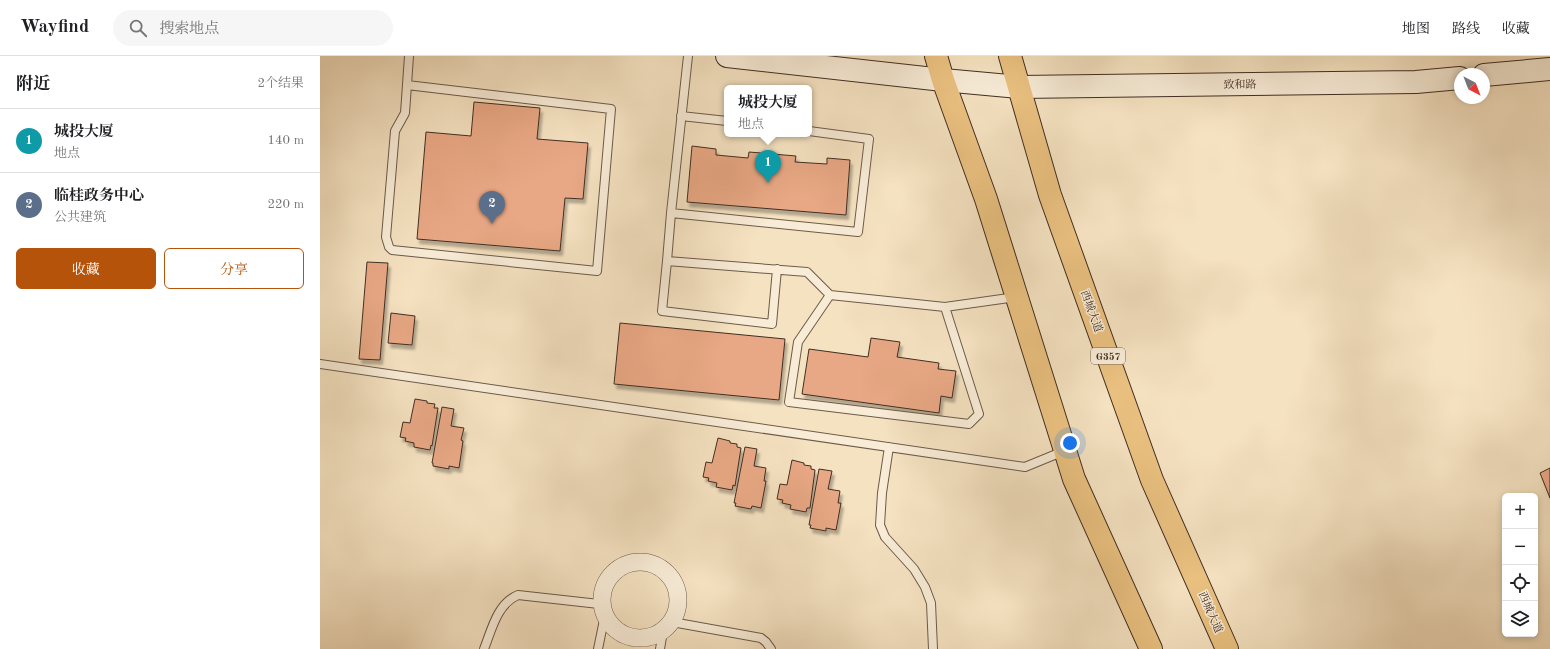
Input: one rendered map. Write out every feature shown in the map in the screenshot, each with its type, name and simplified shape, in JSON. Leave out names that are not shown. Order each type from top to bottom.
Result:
[{"type":"highway","points":[[936,56],[943,80],[986,199],[1074,479],[1151,649]]},
{"type":"highway","name":"西城大道","points":[[1010,56],[1050,195],[1152,480],[1227,649]]},
{"type":"main road","name":"致和路","points":[[727,56],[1019,87],[1416,82],[1454,79]]},
{"type":"main road","points":[[1490,74],[1550,69]]},
{"type":"street","points":[[636,562],[649,563],[661,568],[670,576],[676,587],[678,599],[677,611],[667,626],[652,636],[640,638],[628,636],[616,630],[608,621],[602,609],[602,596],[606,584],[613,573],[624,566],[636,562]]},
{"type":"lane","points":[[407,85],[611,109],[597,271],[392,250],[389,247],[386,237],[395,131],[405,113],[409,56]]},
{"type":"lane","points":[[688,56],[662,311],[772,324],[777,270]]},
{"type":"lane","points":[[681,116],[724,121]]},
{"type":"lane","points":[[671,213],[858,232],[869,139],[812,131]]},
{"type":"lane","points":[[667,261],[807,272],[830,295],[945,308],[1017,296]]},
{"type":"lane","points":[[830,295],[798,342],[789,402],[968,424],[979,414],[945,308]]},
{"type":"lane","points":[[320,364],[1025,467],[1065,451]]},
{"type":"lane","points":[[889,448],[882,493],[880,525],[885,537],[914,569],[925,587],[931,603],[933,649]]},
{"type":"lane","points":[[484,649],[502,607],[509,599],[518,595],[602,609],[598,649]]},
{"type":"lane","points":[[660,649],[667,626],[760,638],[766,642],[771,649]]},
{"type":"building","points":[[474,102],[540,108],[537,139],[588,143],[583,199],[565,198],[560,251],[417,239],[426,132],[471,136]]},
{"type":"building","points":[[692,146],[716,149],[716,155],[748,158],[749,152],[796,156],[795,162],[827,164],[827,158],[850,160],[846,215],[687,202]]},
{"type":"building","points":[[367,262],[388,263],[380,360],[359,359]]},
{"type":"building","points":[[391,313],[415,316],[412,345],[388,343]]},
{"type":"building","points":[[620,323],[785,339],[779,400],[614,384]]},
{"type":"building","points":[[871,338],[900,342],[897,357],[939,363],[938,369],[956,371],[952,398],[941,396],[939,413],[802,394],[809,349],[868,357]]},
{"type":"building","points":[[415,399],[435,404],[434,408],[438,408],[432,446],[431,445],[430,450],[414,447],[414,443],[405,441],[406,438],[400,437],[403,422],[410,423]]},
{"type":"building","points":[[442,407],[454,409],[451,426],[464,428],[461,440],[463,441],[459,468],[449,466],[449,469],[433,466],[432,463]]},
{"type":"building","points":[[718,438],[737,444],[737,447],[741,448],[735,486],[733,485],[732,490],[716,487],[717,483],[708,481],[709,478],[703,477],[706,462],[712,463]]},
{"type":"building","points":[[745,447],[757,449],[754,466],[766,468],[764,481],[766,481],[761,508],[752,506],[751,509],[735,506],[736,503],[734,503]]},
{"type":"building","points":[[792,460],[811,466],[811,469],[815,470],[810,508],[807,508],[806,512],[790,509],[791,505],[782,503],[783,500],[777,499],[780,484],[787,485]]},
{"type":"building","points":[[1550,468],[1550,498],[1540,473]]},
{"type":"building","points":[[819,469],[832,471],[828,489],[840,491],[838,503],[841,503],[836,530],[826,528],[826,531],[810,528],[811,525],[809,525]]},
{"type":"place","name":"城投大厦","points":[[768,183]]},
{"type":"place","name":"临桂政务中心","points":[[492,224]]}]
